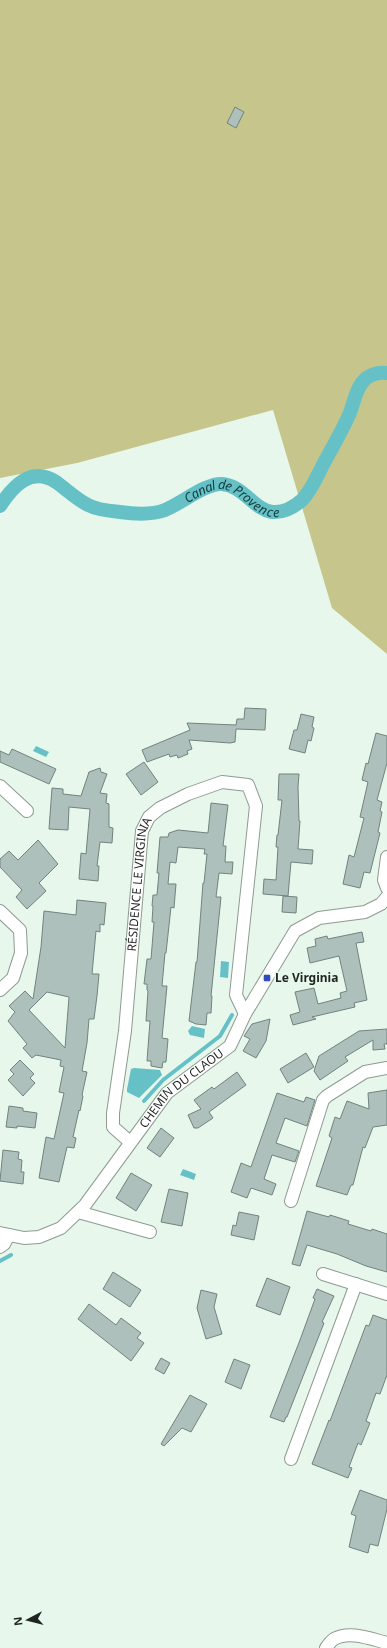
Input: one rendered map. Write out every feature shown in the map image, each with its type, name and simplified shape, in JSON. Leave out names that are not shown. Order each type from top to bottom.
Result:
[{"type":"street","name":"RÉSIDENCE LE VIRGINIA","points":[[130,1142],[113,1127],[113,1113],[125,1031],[142,831],[148,817],[160,808],[188,794],[222,782],[248,785],[256,806],[236,995],[246,1014]]},
{"type":"street","points":[[0,786],[27,812]]},
{"type":"street","points":[[387,857],[384,880],[387,888]]},
{"type":"street","name":"CHEMIN DU CLAOU","points":[[4,1234],[24,1238],[39,1237],[61,1228],[85,1205],[167,1093],[230,1046],[246,1014],[295,931],[319,918],[365,912],[381,904],[387,897]]},
{"type":"street","points":[[0,911],[20,930],[21,953],[13,978],[0,990]]},
{"type":"street","points":[[291,1201],[323,1100],[365,1072],[387,1068]]},
{"type":"street","points":[[78,1212],[150,1232]]},
{"type":"street","points":[[0,1247],[4,1244],[4,1234]]},
{"type":"street","points":[[323,1274],[387,1294]]},
{"type":"street","points":[[291,1458],[356,1284]]},
{"type":"street","points":[[326,1648],[333,1639],[343,1635],[354,1635],[387,1643]]},
{"type":"green space","points":[[0,0],[387,0],[387,654],[332,608],[273,410],[77,463],[0,478]]},
{"type":"water","points":[[36,746],[49,752],[46,757],[33,751]]},
{"type":"water","points":[[221,961],[229,962],[228,978],[220,977]]},
{"type":"water","points":[[192,1026],[205,1029],[204,1038],[190,1035],[188,1031]]},
{"type":"water","points":[[131,1069],[160,1070],[162,1075],[139,1098],[127,1092]]},
{"type":"water","points":[[183,1169],[196,1174],[194,1180],[180,1175]]},
{"type":"building","points":[[235,107],[244,112],[236,128],[227,123]]},
{"type":"building","points":[[245,708],[266,709],[265,730],[236,729],[235,742],[230,743],[189,740],[192,749],[187,751],[188,754],[178,758],[177,755],[170,757],[169,754],[147,762],[142,750],[190,730],[187,723],[236,725],[237,719],[244,719]]},
{"type":"building","points":[[301,714],[314,717],[312,727],[314,728],[311,741],[308,740],[305,753],[289,749],[294,730],[297,730]]},
{"type":"building","points":[[376,733],[387,736],[387,763],[377,800],[382,802],[380,811],[382,812],[378,832],[380,833],[370,873],[364,872],[360,888],[343,884],[349,855],[354,857],[364,818],[360,817],[368,782],[362,780]]},
{"type":"building","points":[[12,749],[56,769],[49,784],[0,762],[0,751],[9,755]]},
{"type":"building","points":[[144,762],[158,782],[141,795],[126,774]]},
{"type":"building","points":[[100,768],[101,772],[107,774],[100,793],[107,794],[106,803],[109,804],[109,827],[113,828],[112,843],[100,842],[97,866],[99,866],[98,881],[79,879],[81,853],[86,854],[90,809],[69,807],[68,830],[49,829],[52,788],[63,789],[63,794],[81,796],[89,772]]},
{"type":"building","points":[[279,774],[299,774],[298,787],[300,821],[298,849],[313,850],[312,864],[291,862],[288,896],[263,894],[264,879],[276,880],[278,847],[276,847],[282,800],[278,800]]},
{"type":"building","points":[[211,803],[228,805],[223,846],[226,846],[225,862],[233,862],[232,874],[219,873],[216,897],[221,897],[211,996],[211,1013],[207,1013],[206,1025],[196,1024],[189,1021],[197,962],[203,883],[207,854],[204,854],[205,849],[178,847],[176,863],[170,862],[168,884],[176,884],[174,908],[171,907],[162,986],[167,986],[162,1038],[168,1039],[166,1062],[163,1062],[162,1068],[151,1066],[151,1061],[147,1061],[150,1021],[146,1021],[148,991],[147,984],[144,984],[147,959],[151,959],[154,922],[152,922],[152,906],[153,895],[157,895],[160,837],[168,837],[169,833],[178,830],[208,833]]},
{"type":"building","points":[[38,840],[58,864],[39,883],[46,891],[27,909],[16,897],[22,890],[0,867],[0,859],[9,851],[18,860]]},
{"type":"building","points":[[283,896],[297,897],[296,913],[282,912]]},
{"type":"building","points":[[77,900],[106,903],[104,925],[100,924],[100,932],[96,931],[92,974],[99,974],[97,996],[94,1019],[89,1019],[87,1043],[82,1071],[87,1072],[80,1111],[79,1110],[73,1137],[76,1138],[74,1148],[67,1147],[59,1182],[39,1178],[46,1137],[54,1139],[64,1093],[59,1092],[64,1067],[60,1066],[61,1060],[36,1055],[32,1058],[23,1048],[27,1044],[8,1021],[15,1012],[9,1006],[25,991],[33,999],[41,947],[44,911],[76,915]],"holes":[[[47,992],[69,997],[65,1048],[29,1010]]]},
{"type":"building","points":[[362,932],[364,942],[356,943],[367,1000],[354,1003],[355,1007],[312,1017],[316,1019],[293,1025],[290,1015],[300,1012],[295,992],[314,988],[318,1004],[341,998],[340,993],[347,991],[339,956],[310,963],[307,948],[316,946],[315,939],[327,936],[328,939]]},
{"type":"building","points":[[270,1019],[266,1041],[256,1058],[243,1051],[250,1039],[244,1036],[252,1024]]},
{"type":"building","points":[[387,1029],[387,1044],[384,1044],[385,1049],[373,1050],[373,1040],[345,1057],[348,1061],[320,1080],[314,1071],[319,1056],[359,1031]]},
{"type":"building","points":[[306,1053],[314,1067],[288,1083],[280,1069]]},
{"type":"building","points":[[20,1060],[34,1074],[30,1078],[35,1083],[23,1096],[8,1080],[14,1074],[10,1070]]},
{"type":"building","points":[[237,1072],[246,1085],[209,1112],[213,1118],[198,1128],[194,1128],[188,1115],[201,1109],[194,1100],[212,1087],[214,1089]]},
{"type":"building","points":[[387,1090],[387,1125],[373,1127],[365,1148],[363,1147],[353,1185],[351,1185],[347,1195],[316,1186],[332,1138],[329,1136],[335,1117],[340,1119],[347,1101],[369,1109],[368,1093]]},
{"type":"building","points":[[277,1093],[304,1102],[306,1097],[315,1100],[307,1126],[285,1118],[276,1143],[299,1151],[295,1162],[272,1155],[264,1179],[276,1184],[272,1195],[251,1188],[247,1198],[231,1192],[241,1163],[251,1167]]},
{"type":"building","points":[[9,1106],[23,1108],[23,1111],[37,1113],[35,1128],[17,1126],[17,1128],[6,1127]]},
{"type":"building","points":[[161,1128],[174,1138],[160,1157],[147,1148]]},
{"type":"building","points":[[3,1150],[19,1152],[18,1159],[22,1160],[21,1172],[24,1172],[23,1184],[0,1181]]},
{"type":"building","points":[[131,1173],[152,1185],[136,1211],[116,1198]]},
{"type":"building","points":[[169,1189],[188,1193],[182,1226],[161,1222]]},
{"type":"building","points":[[307,1211],[329,1217],[330,1215],[349,1221],[348,1224],[387,1234],[387,1272],[307,1245],[300,1266],[292,1264]]},
{"type":"building","points":[[239,1212],[259,1216],[254,1240],[231,1235],[233,1225],[236,1226]]},
{"type":"building","points":[[113,1272],[141,1290],[130,1307],[103,1289]]},
{"type":"building","points":[[267,1278],[290,1287],[280,1315],[256,1306]]},
{"type":"building","points":[[317,1289],[334,1296],[322,1322],[324,1323],[284,1422],[270,1417],[300,1340],[315,1299],[313,1298]]},
{"type":"building","points":[[201,1290],[217,1294],[214,1307],[222,1334],[206,1339],[197,1308]]},
{"type":"building","points":[[89,1304],[116,1325],[121,1318],[141,1333],[137,1338],[144,1343],[131,1361],[78,1319]]},
{"type":"building","points":[[373,1315],[387,1320],[387,1375],[380,1394],[376,1393],[366,1421],[370,1423],[361,1445],[358,1443],[349,1467],[352,1468],[348,1478],[312,1464],[329,1420],[330,1421],[366,1325],[369,1326]]},
{"type":"building","points":[[161,1358],[170,1363],[164,1374],[155,1369]]},
{"type":"building","points":[[234,1359],[250,1365],[241,1389],[225,1382]]},
{"type":"building","points":[[190,1395],[207,1404],[191,1432],[182,1428],[164,1446],[161,1444]]},
{"type":"building","points":[[360,1490],[387,1500],[387,1509],[378,1546],[370,1544],[368,1553],[349,1547],[356,1516],[351,1514]]},
{"type":"waterway","name":"Canal de Provence","points":[[0,506],[17,485],[31,477],[39,476],[56,482],[84,503],[95,508],[108,511],[137,514],[160,512],[209,487],[222,484],[236,489],[265,510],[272,512],[284,510],[292,507],[302,500],[312,487],[346,421],[357,391],[363,381],[372,375],[387,373]]},
{"type":"waterway","points":[[144,1101],[163,1080],[220,1036],[232,1015]]},
{"type":"waterway","points":[[0,1261],[11,1255]]},
{"type":"place","name":"Le Virginia","points":[[267,978]]}]
